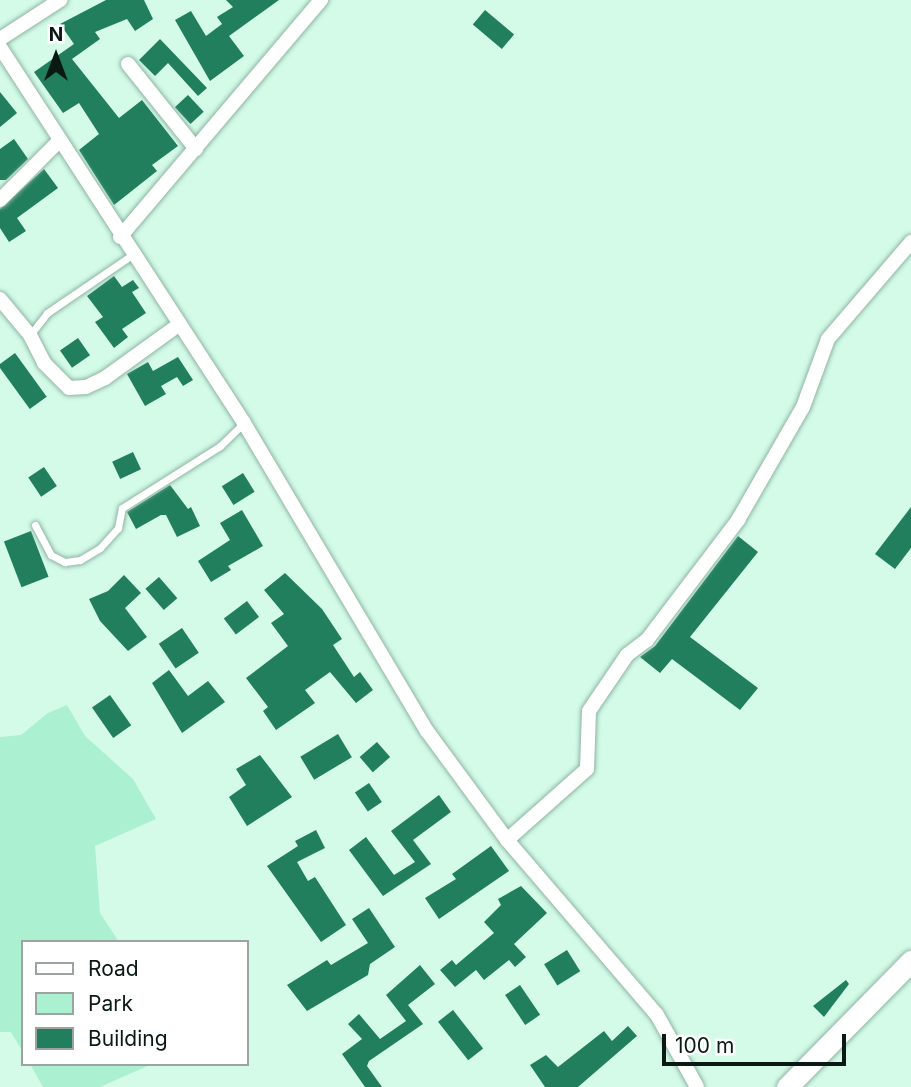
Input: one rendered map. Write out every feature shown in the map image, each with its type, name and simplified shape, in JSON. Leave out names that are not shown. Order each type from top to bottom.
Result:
[{"type":"main road","points":[[787,1087],[911,961]]},
{"type":"street","points":[[0,39],[60,0]]},
{"type":"street","points":[[120,237],[321,0]]},
{"type":"street","points":[[0,47],[177,326],[244,423],[371,643],[427,732],[507,840],[657,1015],[697,1087]]},
{"type":"street","points":[[128,64],[196,149]]},
{"type":"street","points":[[0,201],[60,140]]},
{"type":"street","points":[[507,840],[587,769],[589,711],[627,655],[647,640],[738,520],[803,407],[828,339],[911,242]]},
{"type":"street","points":[[0,299],[30,335],[44,363],[69,388],[86,387],[177,326]]},
{"type":"lane","points":[[30,335],[47,313],[132,256]]},
{"type":"lane","points":[[36,525],[51,555],[65,562],[80,560],[100,548],[118,527],[122,508],[220,446],[244,423]]},
{"type":"green space","points":[[67,705],[85,736],[133,779],[156,819],[95,846],[100,913],[118,940],[21,940],[21,1049],[11,1032],[0,1032],[0,737],[21,735],[48,713]]},
{"type":"green space","points":[[31,1066],[147,1066],[100,1087],[43,1087]]},
{"type":"building","points":[[106,0],[144,0],[153,19],[135,31],[127,19],[95,32],[100,39],[72,59],[119,118],[142,100],[178,146],[152,165],[157,171],[114,205],[79,150],[99,134],[79,103],[63,113],[34,72],[74,44],[60,24]]},
{"type":"building","points":[[226,0],[279,0],[229,36],[244,56],[210,81],[175,20],[191,11],[206,36],[222,24],[217,17],[233,7]]},
{"type":"building","points":[[485,10],[514,34],[502,49],[473,25]]},
{"type":"building","points":[[160,39],[207,88],[198,96],[168,63],[155,76],[139,60]]},
{"type":"building","points":[[0,92],[17,113],[0,127]]},
{"type":"building","points":[[188,95],[204,112],[191,124],[175,107]]},
{"type":"building","points":[[14,139],[28,159],[6,180],[0,180],[0,149]]},
{"type":"building","points":[[44,169],[58,188],[17,218],[26,231],[9,242],[0,228],[0,209]]},
{"type":"building","points":[[114,276],[122,287],[133,280],[139,288],[132,292],[146,313],[122,329],[128,337],[114,348],[95,322],[103,317],[87,296]]},
{"type":"building","points":[[78,338],[90,355],[72,368],[60,351]]},
{"type":"building","points":[[15,353],[47,397],[30,409],[0,368],[0,364]]},
{"type":"building","points":[[178,357],[193,380],[183,386],[177,377],[161,386],[166,394],[145,406],[127,374],[148,362],[153,371]]},
{"type":"building","points":[[133,452],[141,469],[120,479],[112,462]]},
{"type":"building","points":[[44,467],[57,486],[41,497],[28,478]]},
{"type":"building","points":[[243,473],[255,492],[233,505],[222,486]]},
{"type":"building","points":[[170,485],[188,509],[191,507],[200,526],[177,537],[166,515],[161,515],[136,529],[127,512]]},
{"type":"building","points":[[911,507],[911,548],[895,569],[875,554]]},
{"type":"building","points":[[242,510],[263,546],[228,566],[231,570],[211,582],[198,561],[230,540],[220,523]]},
{"type":"building","points":[[31,531],[49,577],[21,587],[4,541]]},
{"type":"building","points":[[738,536],[758,552],[690,637],[758,688],[740,710],[672,659],[660,673],[640,657],[655,646]]},
{"type":"building","points":[[285,573],[322,609],[342,639],[333,645],[354,677],[360,672],[373,690],[356,703],[330,672],[305,690],[315,703],[276,730],[263,711],[268,707],[246,678],[288,646],[271,623],[284,614],[264,590]]},
{"type":"building","points":[[124,575],[141,593],[125,608],[147,637],[128,651],[100,621],[89,599],[108,591]]},
{"type":"building","points":[[159,577],[177,598],[164,610],[145,589]]},
{"type":"building","points":[[247,601],[259,617],[236,634],[224,618]]},
{"type":"building","points":[[182,628],[199,653],[176,669],[159,644]]},
{"type":"building","points":[[169,670],[188,696],[208,681],[225,702],[182,733],[152,683]]},
{"type":"building","points":[[110,695],[131,725],[113,738],[92,708]]},
{"type":"building","points":[[338,734],[352,757],[314,780],[300,757]]},
{"type":"building","points":[[377,742],[390,757],[373,772],[360,757]]},
{"type":"building","points":[[260,755],[292,797],[247,826],[229,797],[246,785],[236,769]]},
{"type":"building","points":[[369,783],[382,802],[368,812],[355,793]]},
{"type":"building","points":[[439,795],[451,812],[413,840],[431,864],[383,896],[349,850],[366,837],[394,875],[415,862],[391,831]]},
{"type":"building","points":[[316,830],[325,848],[297,862],[308,881],[315,877],[346,925],[321,942],[267,866],[298,846],[295,841]]},
{"type":"building","points":[[491,846],[509,871],[439,919],[425,898],[456,879],[452,874]]},
{"type":"building","points":[[521,886],[547,913],[514,944],[526,957],[515,967],[509,960],[484,980],[476,970],[455,987],[440,970],[452,960],[456,965],[494,933],[484,922],[501,905],[498,899]]},
{"type":"building","points":[[369,908],[395,947],[370,964],[368,975],[307,1011],[287,985],[327,960],[331,965],[368,943],[352,919]]},
{"type":"building","points":[[567,950],[580,971],[557,986],[544,964]]},
{"type":"building","points":[[420,965],[435,984],[408,1005],[423,1024],[369,1061],[367,1066],[382,1087],[365,1087],[342,1054],[362,1039],[348,1024],[359,1014],[380,1039],[406,1021],[386,995]]},
{"type":"building","points":[[846,980],[849,984],[824,1017],[813,1006]]},
{"type":"building","points":[[520,985],[540,1015],[525,1025],[505,995]]},
{"type":"building","points":[[453,1010],[483,1049],[468,1060],[438,1022]]},
{"type":"building","points":[[628,1026],[637,1036],[578,1087],[545,1087],[530,1065],[546,1055],[558,1067],[604,1031],[612,1041]]}]
